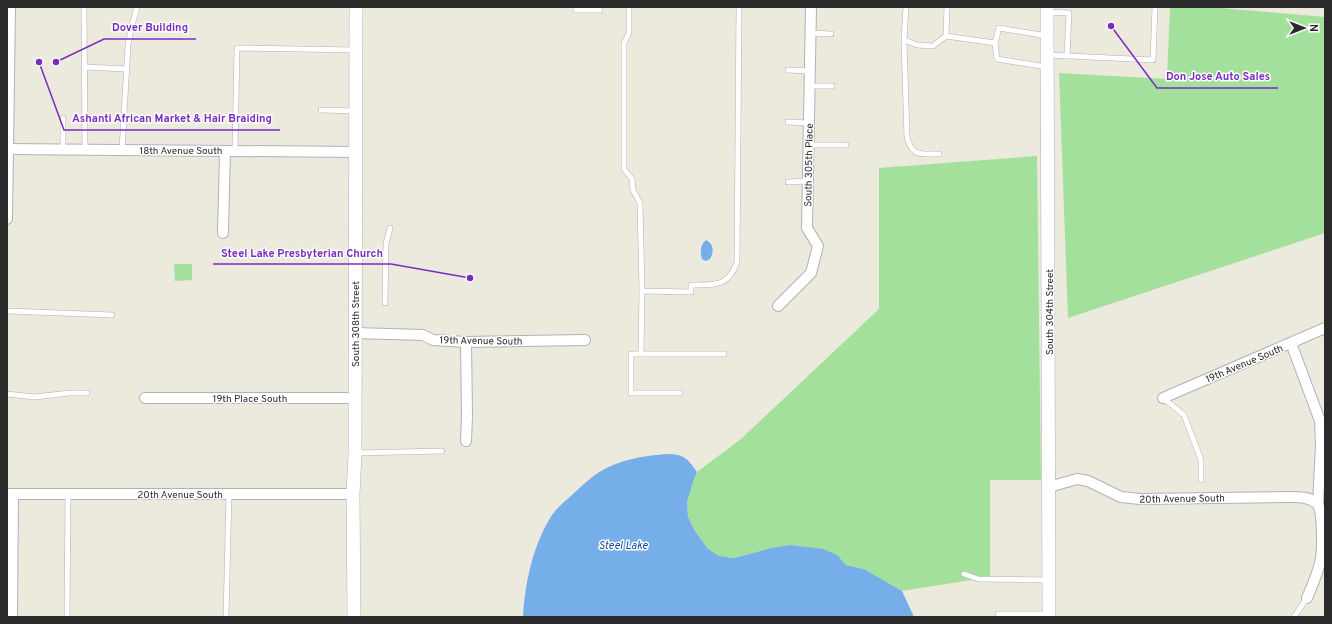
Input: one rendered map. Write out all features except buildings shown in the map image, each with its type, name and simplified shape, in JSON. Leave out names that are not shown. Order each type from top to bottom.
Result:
[{"type":"street","points":[[7,219],[10,7]]},
{"type":"street","name":"South 308th Street","points":[[354,617],[353,494],[355,454],[356,7]]},
{"type":"street","name":"South 305th Place","points":[[778,306],[811,273],[818,246],[807,228],[811,7]]},
{"type":"street","name":"South 304th Street","points":[[1047,10],[1049,616]]},
{"type":"street","name":"18th Avenue South","points":[[8,149],[356,152]]},
{"type":"street","points":[[223,233],[230,151]]},
{"type":"street","name":"19th Avenue South","points":[[1163,398],[1325,328]]},
{"type":"street","name":"19th Avenue South","points":[[355,333],[423,335],[432,340],[466,342],[585,340]]},
{"type":"street","points":[[466,342],[466,440]]},
{"type":"street","points":[[1291,343],[1320,421],[1321,445],[1318,504],[1321,509],[1320,561],[1307,598]]},
{"type":"street","name":"19th Place South","points":[[145,398],[355,398]]},
{"type":"street","name":"20th Avenue South","points":[[1049,486],[1076,479],[1088,481],[1121,497],[1140,500],[1306,497],[1313,499],[1318,504]]},
{"type":"street","points":[[10,494],[12,617]]},
{"type":"street","name":"20th Avenue South","points":[[10,494],[353,494]]},
{"type":"lane","points":[[84,7],[85,150]]},
{"type":"lane","points":[[122,150],[128,44],[137,7]]},
{"type":"lane","points":[[576,7],[576,10],[600,10]]},
{"type":"lane","points":[[629,7],[629,34],[624,43],[624,169],[632,179],[633,190],[640,203],[642,354]]},
{"type":"lane","points":[[642,292],[690,292],[691,285],[712,285],[726,280],[734,272],[737,262],[739,7]]},
{"type":"lane","points":[[906,7],[904,40],[908,142],[911,149],[916,153],[939,154]]},
{"type":"lane","points":[[946,36],[947,7]]},
{"type":"lane","points":[[1048,36],[999,28],[995,43],[996,59],[1048,61],[1067,56],[1153,60],[1155,7]]},
{"type":"lane","points":[[1047,10],[1069,13],[1067,56]]},
{"type":"lane","points":[[811,34],[831,34]]},
{"type":"lane","points":[[904,40],[917,45],[933,46],[946,36],[995,43]]},
{"type":"lane","points":[[230,151],[237,48],[356,50]]},
{"type":"lane","points":[[85,67],[127,68]]},
{"type":"lane","points":[[788,70],[810,71]]},
{"type":"lane","points":[[810,86],[832,86]]},
{"type":"lane","points":[[321,110],[356,111]]},
{"type":"lane","points":[[63,118],[63,150]]},
{"type":"lane","points":[[788,122],[809,123]]},
{"type":"lane","points":[[809,145],[846,145]]},
{"type":"lane","points":[[788,182],[808,181]]},
{"type":"lane","points":[[385,302],[386,244],[390,228]]},
{"type":"lane","points":[[7,311],[112,315]]},
{"type":"lane","points":[[680,393],[631,393],[631,354],[724,354]]},
{"type":"lane","points":[[7,394],[34,397],[70,393],[87,393]]},
{"type":"lane","points":[[1163,398],[1184,415],[1201,460],[1201,480]]},
{"type":"lane","points":[[355,454],[442,451]]},
{"type":"lane","points":[[67,617],[68,494]]},
{"type":"lane","points":[[226,617],[229,494]]},
{"type":"lane","points":[[964,574],[978,579],[1049,580]]},
{"type":"lane","points":[[1294,617],[1307,598]]},
{"type":"lane","points":[[998,614],[1049,616]]},
{"type":"green space","points":[[1170,7],[1210,7],[1325,17],[1325,233],[1068,318],[1059,73],[1167,79]]},
{"type":"green space","points":[[1037,156],[1041,480],[990,480],[990,577],[902,591],[864,569],[846,565],[837,555],[805,547],[790,545],[771,548],[734,558],[719,556],[708,549],[695,531],[688,517],[687,502],[697,472],[741,439],[879,309],[879,168]]},
{"type":"green space","points":[[174,264],[192,264],[192,280],[175,281]]},
{"type":"water","points":[[706,240],[711,244],[713,251],[710,259],[706,261],[702,259],[701,251]]},
{"type":"water","name":"Steel Lake","points":[[667,454],[682,456],[697,472],[687,502],[688,517],[695,531],[708,549],[719,556],[734,558],[771,548],[790,545],[823,549],[837,555],[846,565],[864,569],[902,591],[914,617],[523,617],[528,577],[535,551],[545,527],[556,510],[587,481],[607,468],[626,460]]},
{"type":"place","name":"Don Jose Auto Sales","points":[[1111,26]]},
{"type":"place","name":"Ashanti African Market & Hair Braiding","points":[[39,62]]},
{"type":"place","name":"Dover Building","points":[[56,62]]},
{"type":"place","name":"Steel Lake Presbyterian Church","points":[[470,278]]}]
